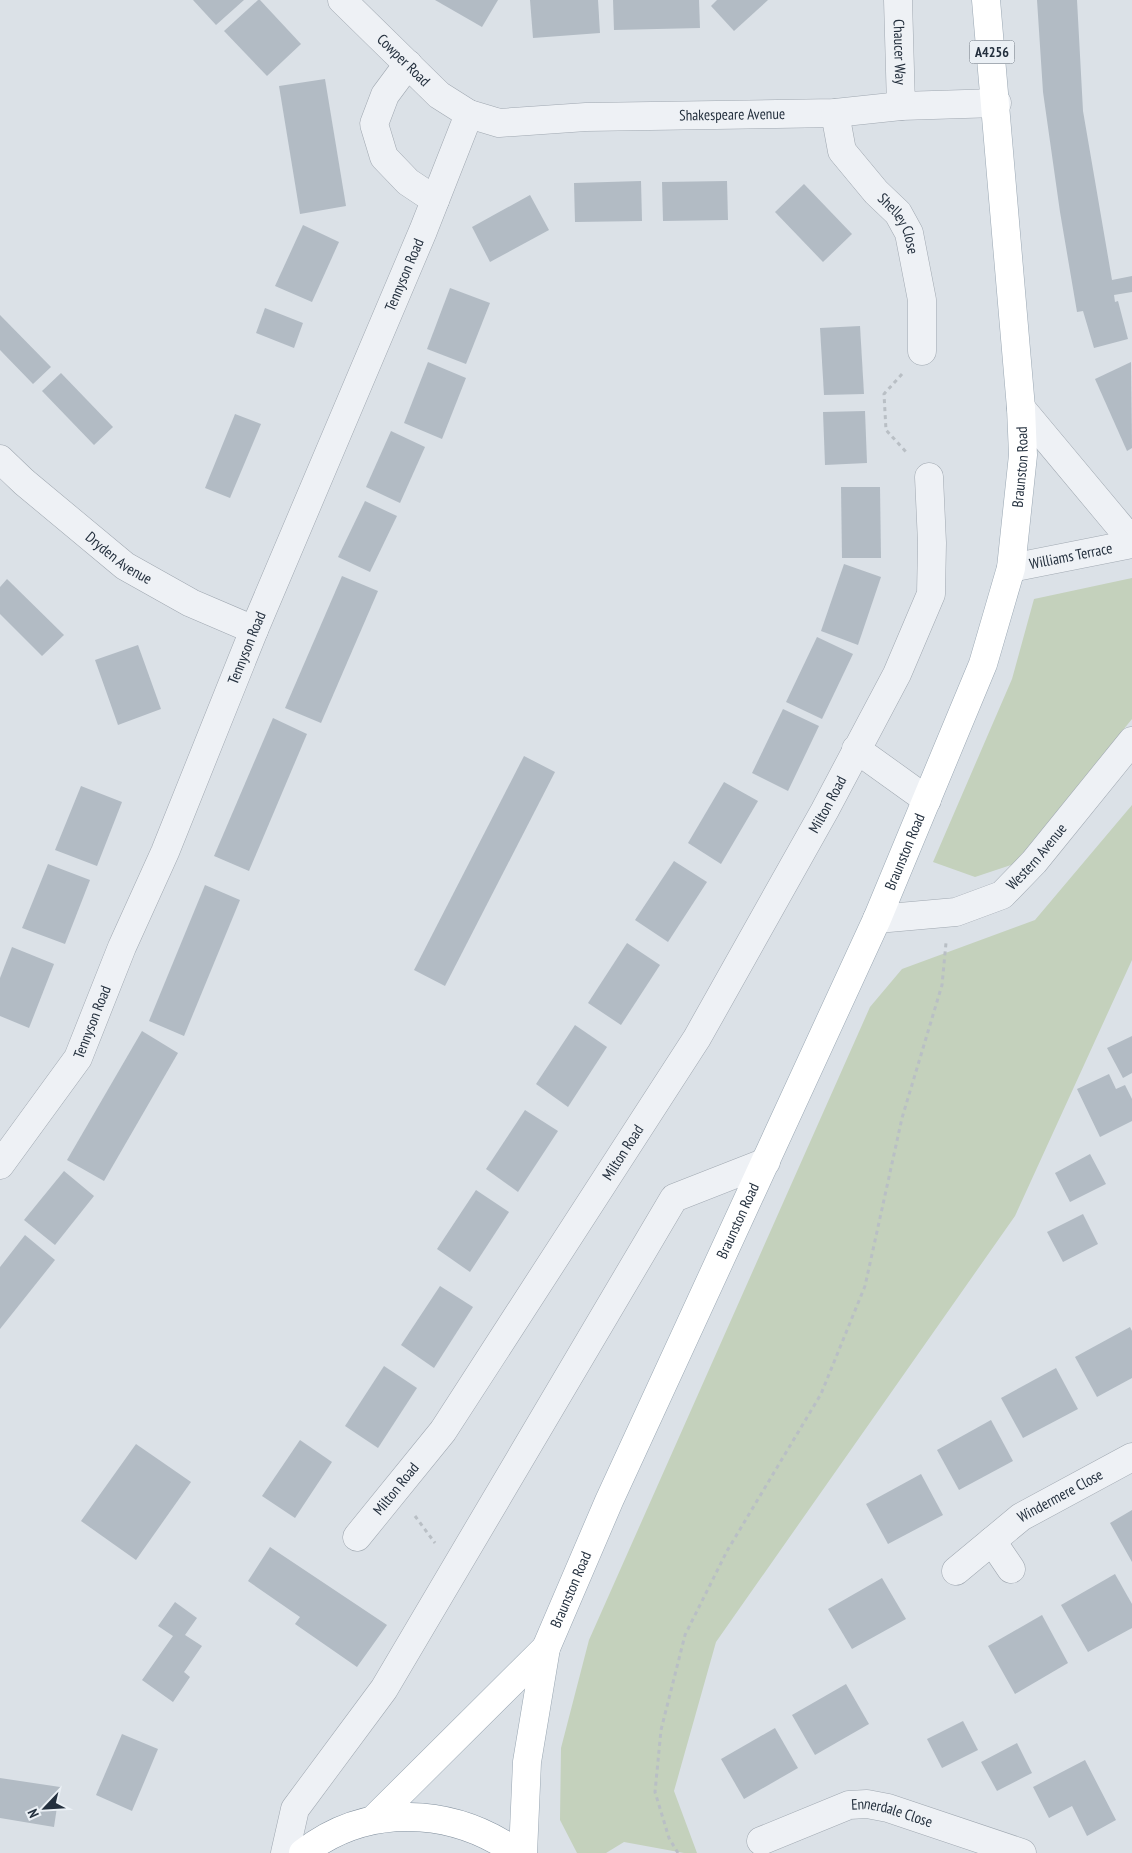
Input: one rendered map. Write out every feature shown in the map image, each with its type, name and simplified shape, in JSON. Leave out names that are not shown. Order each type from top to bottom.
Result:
[{"type":"main road","name":"Braunston Road","points":[[523,1853],[527,1762],[546,1648],[609,1501],[877,919],[983,664],[1011,568],[1023,455],[1021,408],[997,104],[986,0]]},
{"type":"main road","name":"Braunston Road","points":[[374,1819],[546,1648]]},
{"type":"main road","points":[[303,1853],[320,1839],[374,1819],[420,1816],[465,1825],[497,1839],[516,1853]]},
{"type":"street","name":"Cowper Road","points":[[342,0],[439,95],[469,114]]},
{"type":"street","name":"Chaucer Way","points":[[898,0],[901,106]]},
{"type":"street","points":[[408,64],[385,95],[374,124],[384,157],[408,182],[435,200]]},
{"type":"street","name":"Shakespeare Avenue","points":[[469,114],[499,123],[586,117],[835,113],[901,106],[997,104]]},
{"type":"street","name":"Shelley Close","points":[[835,113],[842,151],[876,192],[898,213],[909,233],[922,300],[922,351]]},
{"type":"street","name":"Tennyson Road","points":[[0,1166],[78,1058],[122,947],[166,852],[254,630],[435,200],[469,114]]},
{"type":"street","points":[[1021,408],[1132,543]]},
{"type":"street","name":"Dryden Avenue","points":[[0,459],[24,482],[125,566],[190,603],[254,630]]},
{"type":"street","name":"Milton Road","points":[[357,1537],[443,1431],[697,1038],[820,819],[897,674],[931,594],[930,477]]},
{"type":"street","name":"Williams Terrace","points":[[1011,568],[1132,543]]},
{"type":"street","name":"Western Avenue","points":[[877,919],[950,912],[1002,895],[1034,862],[1132,741]]},
{"type":"street","points":[[856,749],[927,800]]},
{"type":"street","points":[[285,1853],[295,1809],[384,1689],[674,1198],[766,1162]]},
{"type":"street","name":"Windermere Close","points":[[956,1571],[1021,1517],[1132,1457]]},
{"type":"street","points":[[992,1541],[1011,1569]]},
{"type":"street","name":"Ennerdale Close","points":[[762,1841],[849,1805],[867,1804],[888,1808],[1022,1853]]},
{"type":"path","points":[[922,351],[884,394],[886,430],[930,477]]},
{"type":"path","points":[[678,1853],[669,1838],[655,1792],[661,1730],[685,1635],[726,1551],[821,1394],[865,1286],[902,1118],[942,985],[950,912]]},
{"type":"path","points":[[396,1489],[441,1551]]},
{"type":"green space","points":[[1132,578],[1132,719],[1014,864],[975,877],[933,862],[1012,679],[1034,599]]},
{"type":"green space","points":[[1132,805],[1132,960],[1015,1216],[716,1642],[674,1791],[697,1853],[684,1853],[624,1842],[606,1853],[577,1853],[560,1820],[561,1748],[589,1640],[870,1007],[902,969],[1035,920]]},
{"type":"building","points":[[193,0],[244,0],[216,25]]},
{"type":"building","points":[[258,0],[301,44],[267,76],[224,31]]},
{"type":"building","points":[[435,0],[498,0],[482,27]]},
{"type":"building","points":[[530,0],[598,0],[600,33],[533,38]]},
{"type":"building","points":[[613,0],[699,0],[700,28],[614,30]]},
{"type":"building","points":[[717,0],[768,0],[734,31],[711,6]]},
{"type":"building","points":[[1037,0],[1077,0],[1083,111],[1112,280],[1132,276],[1132,292],[1114,295],[1115,302],[1118,301],[1128,339],[1094,348],[1083,311],[1077,312],[1060,212],[1043,92]]},
{"type":"building","points":[[325,79],[346,206],[300,214],[279,86]]},
{"type":"building","points":[[641,181],[642,221],[575,222],[574,183]]},
{"type":"building","points":[[727,181],[728,220],[663,221],[662,182]]},
{"type":"building","points":[[804,184],[852,234],[823,262],[775,212]]},
{"type":"building","points":[[530,195],[549,230],[490,262],[472,227]]},
{"type":"building","points":[[303,225],[339,242],[312,302],[275,286]]},
{"type":"building","points":[[450,288],[490,303],[466,364],[427,349]]},
{"type":"building","points":[[265,308],[303,323],[294,348],[256,333]]},
{"type":"building","points":[[0,315],[51,367],[33,384],[0,350]]},
{"type":"building","points":[[860,326],[864,394],[824,395],[820,328]]},
{"type":"building","points":[[428,362],[466,378],[442,439],[404,423]]},
{"type":"building","points":[[1131,362],[1132,448],[1127,451],[1095,379]]},
{"type":"building","points":[[61,373],[113,427],[94,445],[42,391]]},
{"type":"building","points":[[865,411],[867,463],[825,465],[823,412]]},
{"type":"building","points":[[235,414],[261,424],[230,498],[205,488]]},
{"type":"building","points":[[391,431],[425,447],[400,503],[366,487]]},
{"type":"building","points":[[841,487],[880,487],[881,558],[842,558]]},
{"type":"building","points":[[365,501],[397,516],[370,572],[338,557]]},
{"type":"building","points":[[844,564],[881,577],[858,645],[821,631]]},
{"type":"building","points":[[342,576],[378,591],[321,723],[285,708]]},
{"type":"building","points":[[7,579],[64,635],[42,656],[0,614],[0,587]]},
{"type":"building","points":[[817,637],[853,654],[822,719],[786,702]]},
{"type":"building","points":[[138,645],[161,709],[118,725],[95,660]]},
{"type":"building","points":[[783,709],[819,726],[788,791],[752,773]]},
{"type":"building","points":[[273,718],[307,734],[249,871],[214,856]]},
{"type":"building","points":[[524,756],[555,772],[445,986],[414,970]]},
{"type":"building","points":[[724,782],[758,801],[721,864],[688,843]]},
{"type":"building","points":[[81,786],[122,802],[97,866],[55,850]]},
{"type":"building","points":[[674,861],[707,882],[668,942],[635,920]]},
{"type":"building","points":[[48,864],[90,880],[65,944],[22,928]]},
{"type":"building","points":[[205,885],[240,900],[184,1036],[149,1021]]},
{"type":"building","points":[[627,943],[660,965],[621,1025],[588,1003]]},
{"type":"building","points":[[12,947],[54,964],[29,1028],[0,1016],[0,978]]},
{"type":"building","points":[[575,1025],[607,1047],[568,1107],[536,1084]]},
{"type":"building","points":[[142,1031],[178,1053],[104,1181],[67,1160]]},
{"type":"building","points":[[1132,1036],[1132,1073],[1123,1078],[1107,1048]]},
{"type":"building","points":[[1109,1074],[1116,1089],[1125,1085],[1132,1099],[1132,1121],[1100,1137],[1077,1089]]},
{"type":"building","points":[[525,1110],[558,1131],[518,1192],[486,1169]]},
{"type":"building","points":[[1090,1154],[1106,1184],[1070,1202],[1055,1173]]},
{"type":"building","points":[[64,1171],[94,1196],[55,1245],[24,1220]]},
{"type":"building","points":[[476,1190],[509,1212],[470,1272],[437,1249]]},
{"type":"building","points":[[1083,1214],[1098,1244],[1063,1262],[1047,1232]]},
{"type":"building","points":[[25,1235],[55,1260],[0,1329],[0,1267]]},
{"type":"building","points":[[440,1286],[473,1307],[434,1368],[401,1345]]},
{"type":"building","points":[[1130,1327],[1132,1331],[1132,1378],[1097,1397],[1075,1357]]},
{"type":"building","points":[[384,1366],[417,1388],[378,1448],[345,1426]]},
{"type":"building","points":[[1056,1368],[1078,1409],[1023,1438],[1001,1398]]},
{"type":"building","points":[[991,1420],[1013,1461],[959,1490],[937,1450]]},
{"type":"building","points":[[300,1440],[332,1462],[295,1518],[262,1496]]},
{"type":"building","points":[[136,1444],[191,1482],[136,1560],[81,1521]]},
{"type":"building","points":[[921,1474],[943,1515],[888,1544],[866,1504]]},
{"type":"building","points":[[1132,1510],[1132,1562],[1110,1523]]},
{"type":"building","points":[[270,1547],[387,1625],[357,1667],[295,1624],[300,1617],[248,1581]]},
{"type":"building","points":[[1115,1574],[1132,1604],[1132,1628],[1088,1652],[1061,1605]]},
{"type":"building","points":[[882,1578],[906,1619],[852,1649],[828,1609]]},
{"type":"building","points":[[175,1602],[197,1618],[185,1635],[202,1646],[184,1672],[190,1677],[173,1702],[142,1680],[173,1636],[158,1626]]},
{"type":"building","points":[[1042,1615],[1068,1663],[1015,1694],[988,1646]]},
{"type":"building","points":[[846,1684],[869,1724],[815,1755],[792,1715]]},
{"type":"building","points":[[963,1721],[978,1750],[942,1768],[927,1739]]},
{"type":"building","points":[[775,1728],[798,1768],[744,1799],[721,1759]]},
{"type":"building","points":[[122,1734],[158,1749],[132,1811],[96,1795]]},
{"type":"building","points":[[1017,1743],[1032,1773],[997,1791],[981,1762]]},
{"type":"building","points":[[1085,1760],[1116,1820],[1087,1836],[1072,1806],[1049,1818],[1033,1787]]},
{"type":"building","points":[[0,1778],[60,1787],[54,1827],[0,1818]]}]
